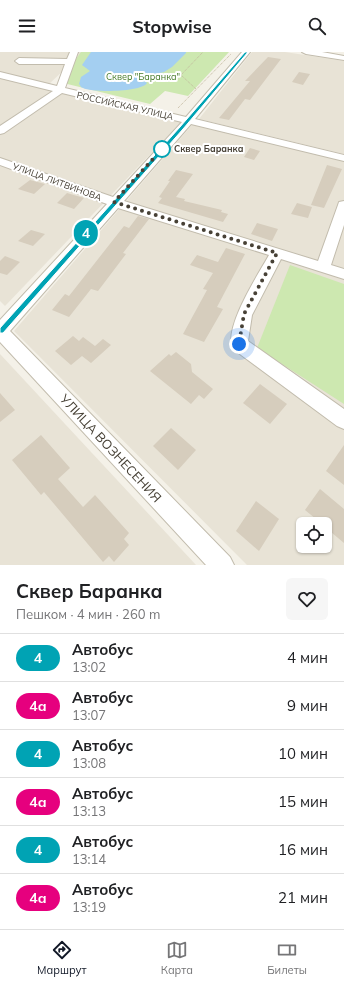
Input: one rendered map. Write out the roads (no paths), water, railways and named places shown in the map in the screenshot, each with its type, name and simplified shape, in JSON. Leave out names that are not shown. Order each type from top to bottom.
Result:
[{"type":"street","name":"УЛИЦА ЛИТВИНОВА","points":[[0,330],[188,121],[246,52]]},
{"type":"street","points":[[306,52],[344,58]]},
{"type":"street","points":[[0,131],[60,90],[71,56],[19,61]]},
{"type":"street","name":"РОССИЙСКАЯ УЛИЦА","points":[[0,75],[344,158]]},
{"type":"street","name":"УЛИЦА ЛИТВИНОВА","points":[[0,161],[114,202]]},
{"type":"street","points":[[114,202],[344,274]]},
{"type":"street","points":[[323,267],[344,205]]},
{"type":"street","points":[[277,253],[244,314],[239,344],[344,420]]},
{"type":"street","name":"УЛИЦА ВОЗНЕСЕНИЯ","points":[[0,330],[222,565]]},
{"type":"water","points":[[91,52],[186,53],[172,67],[164,72],[151,75],[142,74],[141,78],[147,83],[143,86],[127,90],[97,91],[88,90],[81,87],[79,84],[81,77],[90,71],[82,65]]},
{"type":"place","name":"Сквер Баранка","points":[[162,149]]},
{"type":"park label","name":"Сквер \"Баранка\"","points":[[143,77]]}]
